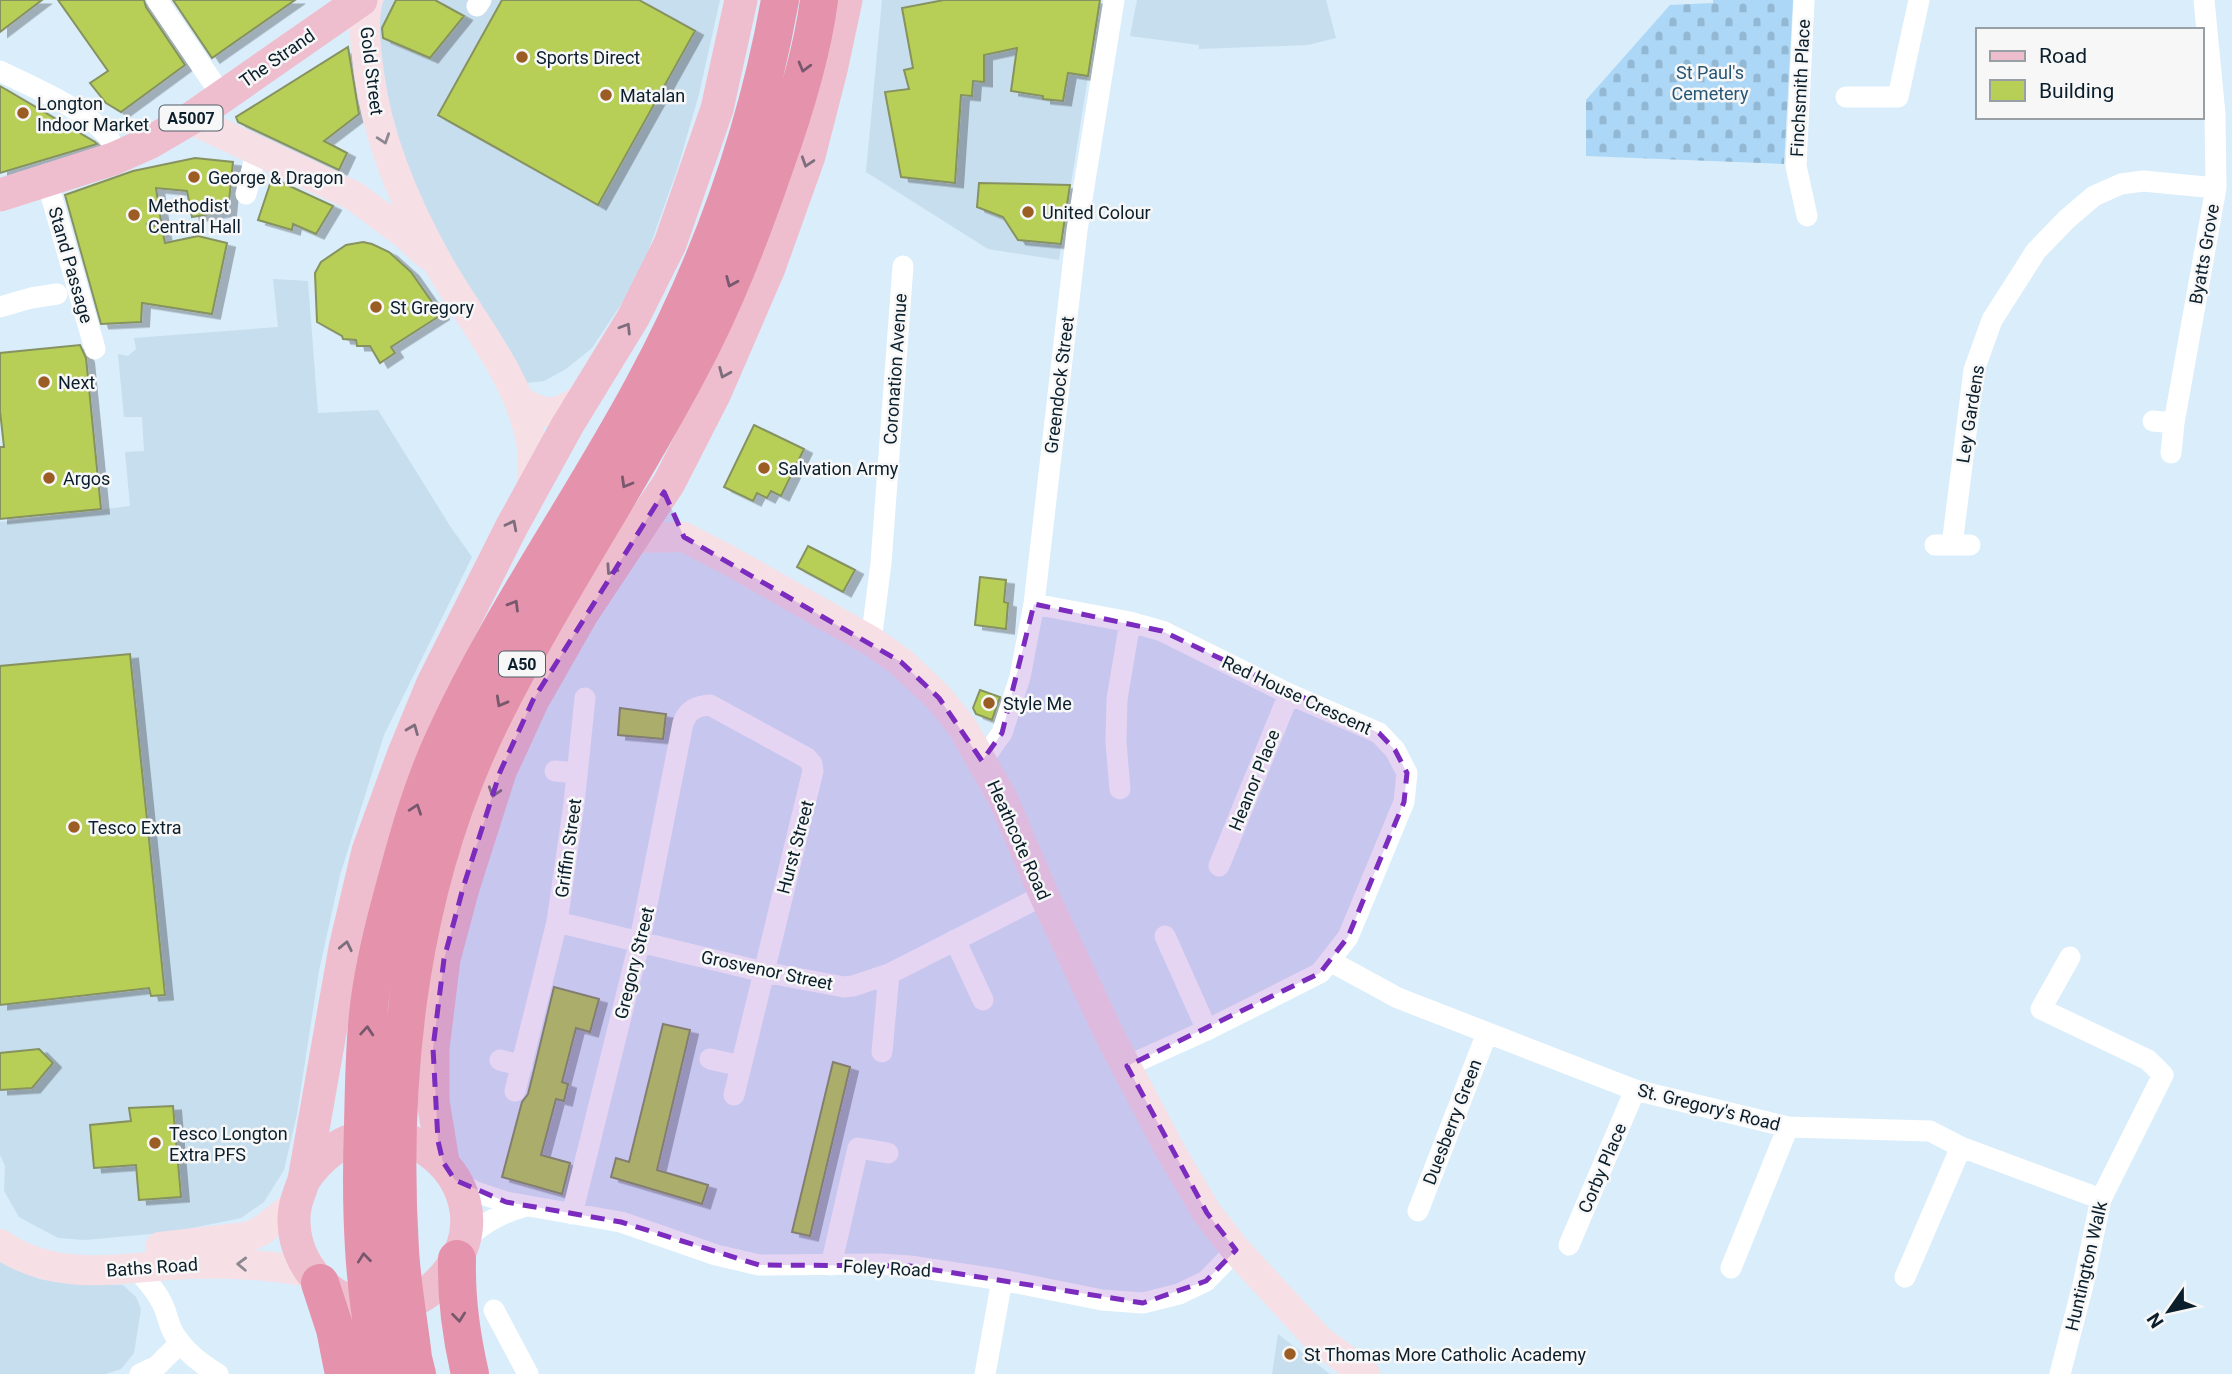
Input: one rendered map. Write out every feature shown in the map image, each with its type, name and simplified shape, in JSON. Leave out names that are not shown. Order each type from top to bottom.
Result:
[{"type":"highway","name":"A50","points":[[381,1374],[363,1249],[361,1199],[365,1054],[377,954],[415,810],[443,742],[499,631],[642,389],[674,325],[717,227],[740,157],[773,38],[780,0]]},
{"type":"highway","name":"A50","points":[[417,1374],[400,1254],[400,1089],[404,1023],[426,904],[455,806],[491,720],[552,608],[690,369],[732,281],[789,126],[816,22],[819,0]]},
{"type":"highway","points":[[460,1250],[456,1294],[460,1331],[470,1374]]},
{"type":"highway","points":[[326,1285],[344,1374]]},
{"type":"main road","name":"The Strand","points":[[0,195],[113,159],[149,143],[190,119],[360,0]]},
{"type":"main road","points":[[300,1193],[319,1160],[340,1144],[372,1135],[391,1136],[414,1142],[428,1150],[449,1171],[464,1201],[466,1220],[460,1250],[442,1281],[424,1295],[398,1305],[381,1307],[326,1285],[303,1259],[293,1220],[345,948],[368,851],[432,685],[532,488],[633,318],[670,244],[718,109],[741,0]]},
{"type":"main road","name":"A50","points":[[449,1171],[433,1101],[433,1048],[444,960],[463,888],[500,772],[533,700],[583,614],[664,492],[715,393],[769,268],[809,156],[846,0]]},
{"type":"street","points":[[156,0],[222,96]]},
{"type":"street","name":"Gold Street","points":[[368,0],[364,34],[373,101],[376,118],[399,181]]},
{"type":"street","name":"Greendock Street","points":[[982,761],[1002,733],[1020,677],[1034,604],[1077,230],[1114,0]]},
{"type":"street","name":"Finchsmith Place","points":[[1804,0],[1796,166],[1807,216]]},
{"type":"street","points":[[1846,97],[1898,97],[1919,0]]},
{"type":"street","name":"Byatts Grove","points":[[2171,453],[2216,188],[2216,114],[2204,0]]},
{"type":"street","points":[[0,71],[81,112],[106,135],[113,147],[113,159]]},
{"type":"street","points":[[190,119],[354,197],[405,234],[439,264]]},
{"type":"street","points":[[246,194],[257,149]]},
{"type":"street","name":"Stand Passage","points":[[47,181],[95,349]]},
{"type":"street","points":[[354,197],[390,181],[399,181],[439,264],[520,401],[532,443],[532,488]]},
{"type":"street","name":"Ley Gardens","points":[[1952,545],[1974,370],[1992,320],[2036,251],[2094,196],[2121,184],[2143,181],[2216,188]]},
{"type":"street","name":"Coronation Avenue","points":[[871,640],[881,562],[903,265]]},
{"type":"street","points":[[0,307],[33,307],[57,294]]},
{"type":"street","points":[[520,401],[535,410],[547,413],[569,408],[585,396]]},
{"type":"street","points":[[2153,421],[2174,423]]},
{"type":"street","points":[[664,492],[684,537]]},
{"type":"street","name":"Heathcote Road","points":[[633,538],[684,537],[871,640],[901,662],[939,698],[963,728],[1003,799],[1109,1034],[1171,1152],[1207,1213],[1236,1250],[1319,1340],[1365,1374]]},
{"type":"street","name":"Red House Crescent","points":[[1034,604],[1130,622],[1162,631],[1289,694],[1379,733],[1395,750],[1407,773],[1404,802],[1348,937],[1320,973],[1207,1030],[1127,1066]]},
{"type":"street","points":[[1120,789],[1116,742],[1117,699],[1130,622]]},
{"type":"street","name":"Heanor Place","points":[[1219,866],[1289,694]]},
{"type":"street","name":"Griffin Street","points":[[515,1091],[557,922],[585,698]]},
{"type":"street","name":"Hurst Street","points":[[690,710],[700,705],[710,705],[807,758],[812,764],[813,778],[786,876],[734,1095]]},
{"type":"street","name":"Gregory Street","points":[[572,1214],[640,940],[682,723],[690,710]]},
{"type":"street","name":"Griffin Street","points":[[555,771],[577,773]]},
{"type":"street","name":"Grosvenor Street","points":[[640,940],[764,972],[844,987],[853,986],[889,974],[1044,895]]},
{"type":"street","name":"Griffin Street","points":[[557,922],[640,940]]},
{"type":"street","points":[[1165,936],[1207,1030]]},
{"type":"street","points":[[955,940],[983,1000]]},
{"type":"street","name":"Huntington Walk","points":[[2060,1374],[2101,1199],[2163,1076],[2148,1060],[2041,1009],[2070,957]]},
{"type":"street","name":"St. Gregory's Road","points":[[1330,961],[1398,998],[1635,1090],[1788,1127],[1930,1131],[1961,1147],[2101,1199]]},
{"type":"street","points":[[882,1052],[889,974]]},
{"type":"street","name":"Duesberry Green","points":[[1418,1211],[1487,1033]]},
{"type":"street","points":[[710,1059],[741,1066]]},
{"type":"street","points":[[500,1060],[522,1066]]},
{"type":"street","name":"Corby Place","points":[[1569,1245],[1635,1090]]},
{"type":"street","points":[[1731,1268],[1788,1127]]},
{"type":"street","points":[[1905,1277],[1961,1147]]},
{"type":"street","points":[[831,1265],[858,1148],[888,1153]]},
{"type":"street","name":"Foley Road","points":[[449,1171],[476,1192],[526,1206],[621,1222],[716,1255],[759,1265],[910,1266],[1002,1280],[1102,1300],[1143,1303],[1179,1294],[1206,1281],[1236,1250]]},
{"type":"street","name":"Baths Road","points":[[0,1223],[24,1241],[64,1253],[87,1254],[247,1237],[269,1226],[300,1193]]},
{"type":"street","name":"Foley Road","points":[[460,1250],[491,1219],[526,1206]]},
{"type":"street","name":"Baths Road","points":[[0,1244],[24,1259],[53,1268],[86,1272],[186,1264],[257,1264],[326,1285]]},
{"type":"street","points":[[164,1304],[174,1279],[186,1264]]},
{"type":"street","points":[[136,1268],[164,1304],[172,1331],[180,1343],[218,1374]]},
{"type":"street","points":[[985,1374],[1002,1280]]},
{"type":"street","points":[[494,1310],[528,1374]]},
{"type":"street","points":[[141,1374],[157,1366],[180,1343]]},
{"type":"highlighted area","points":[[664,492],[684,537],[901,662],[939,698],[982,761],[1002,733],[1034,604],[1162,631],[1379,733],[1395,750],[1407,773],[1404,802],[1348,937],[1320,973],[1127,1066],[1207,1213],[1236,1250],[1206,1281],[1143,1303],[910,1266],[759,1265],[621,1222],[506,1202],[455,1180],[443,1162],[438,1141],[433,1048],[444,959],[463,888],[500,772],[533,700]]},
{"type":"shaded area","points":[[384,0],[720,0],[699,94],[678,167],[639,277],[592,348],[566,369],[544,381],[526,383],[427,220],[395,141],[375,18]]},
{"type":"shaded area","points":[[882,0],[1100,0],[1059,260],[988,249],[866,172]]},
{"type":"shaded area","points":[[1137,0],[1326,0],[1336,38],[1308,45],[1199,49],[1199,45],[1130,36]]},
{"type":"shaded area","points":[[273,279],[308,281],[318,413],[378,410],[472,557],[384,735],[340,875],[319,971],[297,1114],[284,1170],[264,1202],[241,1218],[173,1232],[85,1240],[58,1238],[19,1217],[4,1191],[5,1166],[0,1155],[0,522],[130,506],[125,452],[144,451],[142,417],[124,417],[118,354],[128,356],[136,349],[134,338],[278,327]]},
{"type":"shaded area","points":[[0,1258],[39,1279],[71,1284],[123,1285],[136,1297],[141,1309],[134,1353],[121,1369],[106,1374],[0,1374]]},
{"type":"shaded area","name":"St Thomas More Catholic Academy","points":[[1278,1334],[1330,1374],[1272,1374]]},
{"type":"green space","name":"St Paul's Cemetery","points":[[1713,0],[1793,0],[1784,164],[1586,156],[1586,100],[1670,5],[1713,3]]},
{"type":"building","points":[[0,0],[42,0],[0,32]]},
{"type":"building","points":[[58,0],[144,0],[185,65],[121,112],[106,103],[90,83],[108,71]]},
{"type":"building","points":[[173,0],[295,0],[212,58]]},
{"type":"building","points":[[396,0],[435,0],[464,16],[430,58],[383,38],[382,28]]},
{"type":"building","points":[[502,0],[639,0],[695,31],[598,205],[438,115]]},
{"type":"building","points":[[944,0],[1100,0],[1088,76],[1068,73],[1063,101],[1011,91],[1017,48],[984,55],[984,82],[973,81],[972,96],[961,95],[955,183],[901,177],[885,92],[909,89],[904,70],[913,68],[902,8]]},
{"type":"building","points":[[348,47],[359,114],[324,141],[347,153],[339,170],[238,122],[236,117]]},
{"type":"building","name":"Longton Indoor Market","points":[[0,86],[95,142],[97,144],[0,173]]},
{"type":"building","points":[[195,158],[233,162],[228,211],[192,217],[187,191],[156,188],[161,221],[146,224],[162,228],[165,243],[198,236],[227,243],[212,314],[142,303],[141,322],[101,324],[65,195],[133,171]]},
{"type":"building","points":[[272,178],[333,206],[316,234],[293,224],[292,230],[258,220]]},
{"type":"building","name":"United Colour","points":[[979,183],[1070,185],[1061,244],[1018,240],[1003,217],[977,207]]},
{"type":"building","name":"St Gregory","points":[[363,242],[389,252],[411,272],[441,315],[391,347],[395,353],[380,363],[370,346],[357,346],[356,340],[343,339],[317,322],[315,273],[321,262],[346,245]]},
{"type":"building","points":[[80,345],[86,358],[101,509],[0,519],[0,447],[4,447],[0,411],[0,353]]},
{"type":"building","name":"Salvation Army","points":[[754,425],[804,449],[781,496],[771,491],[767,498],[757,493],[753,501],[724,487]]},
{"type":"building","points":[[808,546],[855,570],[843,592],[797,567]]},
{"type":"building","points":[[980,577],[1006,580],[1006,629],[975,625]]},
{"type":"building","name":"Tesco Extra","points":[[130,654],[165,995],[151,996],[149,988],[0,1005],[0,666]]},
{"type":"building","name":"Style Me","points":[[980,690],[1000,697],[992,720],[976,714],[973,708]]},
{"type":"building","points":[[620,708],[666,714],[663,739],[618,735]]},
{"type":"building","points":[[554,987],[599,999],[590,1032],[576,1028],[562,1082],[568,1084],[564,1101],[556,1099],[541,1155],[570,1163],[562,1194],[502,1177],[522,1102],[528,1094]]},
{"type":"building","points":[[663,1024],[690,1030],[657,1170],[708,1185],[702,1204],[611,1177],[616,1158],[629,1162]]},
{"type":"building","points":[[39,1049],[53,1063],[32,1088],[0,1090],[0,1053]]},
{"type":"building","points":[[833,1062],[850,1067],[810,1236],[792,1232]]},
{"type":"building","name":"Tesco Longton Extra PFS","points":[[173,1106],[181,1197],[139,1200],[136,1165],[94,1168],[90,1125],[131,1121],[129,1108]]},
{"type":"place","name":"Sports Direct","points":[[522,57]]},
{"type":"place","name":"Matalan","points":[[606,95]]},
{"type":"place","name":"Longton Indoor Market","points":[[23,113]]},
{"type":"place","name":"George & Dragon","points":[[194,177]]},
{"type":"place","name":"United Colour","points":[[1028,212]]},
{"type":"place","name":"Methodist Central Hall","points":[[134,215]]},
{"type":"place","name":"St Gregory","points":[[376,307]]},
{"type":"place","name":"Next","points":[[44,382]]},
{"type":"place","name":"Salvation Army","points":[[764,468]]},
{"type":"place","name":"Argos","points":[[49,478]]},
{"type":"place","name":"Style Me","points":[[989,703]]},
{"type":"place","name":"Tesco Extra","points":[[74,827]]},
{"type":"place","name":"Tesco Longton Extra PFS","points":[[155,1143]]},
{"type":"place","name":"St Thomas More Catholic Academy","points":[[1290,1354]]}]
